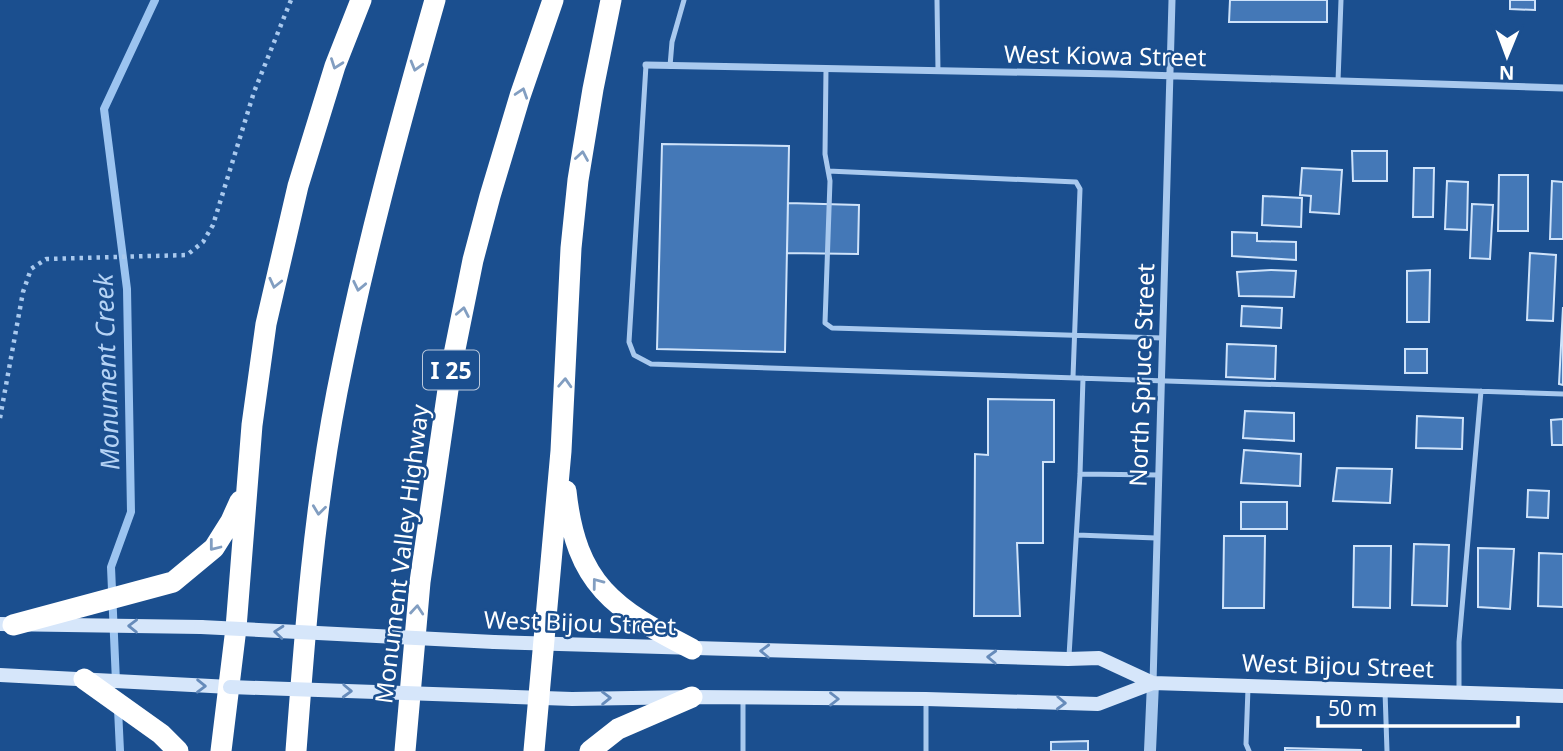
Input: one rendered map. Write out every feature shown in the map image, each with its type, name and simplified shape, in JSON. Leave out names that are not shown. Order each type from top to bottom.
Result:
[{"type":"highway","points":[[221,751],[236,628],[246,486],[266,324],[298,186],[335,66],[360,0]]},
{"type":"highway","points":[[296,751],[312,567],[323,472],[337,394],[364,261],[435,0]]},
{"type":"highway","name":"Monument Valley Highway","points":[[405,751],[420,582],[457,342],[473,260],[520,96],[553,0]]},
{"type":"highway","points":[[534,751],[561,451],[571,248],[578,180],[611,0]]},
{"type":"highway","points":[[561,451],[568,508],[577,544],[600,589],[619,606],[692,649]]},
{"type":"highway","points":[[6,624],[173,582],[214,548],[231,521],[246,486]]},
{"type":"highway","points":[[84,679],[161,734],[178,751]]},
{"type":"highway","points":[[590,751],[618,729],[692,697]]},
{"type":"main road","name":"West Bijou Street","points":[[6,624],[236,628],[293,634],[692,649],[1099,658],[1153,683]]},
{"type":"main road","name":"West Bijou Street","points":[[0,675],[230,687],[538,698],[926,699],[1098,704],[1153,683],[1563,696]]},
{"type":"street","name":"North Spruce Street","points":[[1150,751],[1172,0]]},
{"type":"street","name":"West Kiowa Street","points":[[646,65],[1170,76],[1563,88]]},
{"type":"lane","points":[[670,66],[672,42],[684,0]]},
{"type":"lane","points":[[937,0],[938,71]]},
{"type":"lane","points":[[1338,81],[1341,0]]},
{"type":"lane","points":[[646,65],[629,342],[634,355],[651,364],[1563,394]]},
{"type":"lane","points":[[826,69],[825,154],[830,181],[825,323],[832,328],[1163,338]]},
{"type":"lane","points":[[828,171],[1076,182],[1080,189],[1073,377]]},
{"type":"lane","points":[[1068,659],[1077,535],[1083,378]]},
{"type":"lane","points":[[1459,692],[1459,642],[1481,391]]},
{"type":"lane","points":[[1080,474],[1159,475]]},
{"type":"lane","points":[[1077,535],[1156,538]]},
{"type":"lane","points":[[1248,685],[1246,744],[1249,751]]},
{"type":"lane","points":[[1385,690],[1387,751]]},
{"type":"lane","points":[[743,698],[743,751]]},
{"type":"lane","points":[[926,699],[926,751]]},
{"type":"path","points":[[0,418],[23,292],[32,269],[46,259],[66,257],[187,255],[204,242],[213,225],[254,92],[291,0]]},
{"type":"building","points":[[1230,0],[1327,0],[1327,22],[1229,22]]},
{"type":"building","points":[[1510,0],[1535,0],[1535,10],[1510,9]]},
{"type":"building","points":[[662,144],[789,146],[785,352],[657,349]]},
{"type":"building","points":[[1352,151],[1387,151],[1387,181],[1353,181]]},
{"type":"building","points":[[1302,168],[1342,170],[1339,214],[1310,212],[1311,196],[1300,195]]},
{"type":"building","points":[[1414,168],[1434,168],[1433,217],[1413,217]]},
{"type":"building","points":[[1499,175],[1528,175],[1528,231],[1498,231]]},
{"type":"building","points":[[1447,181],[1468,182],[1467,230],[1445,229]]},
{"type":"building","points":[[1552,181],[1563,182],[1563,239],[1550,239]]},
{"type":"building","points":[[1263,196],[1302,198],[1301,227],[1262,225]]},
{"type":"building","points":[[788,203],[859,205],[858,254],[787,253]]},
{"type":"building","points":[[1472,204],[1493,205],[1490,259],[1470,258]]},
{"type":"building","points":[[1232,232],[1257,233],[1257,241],[1296,242],[1296,260],[1232,256]]},
{"type":"building","points":[[1530,253],[1556,255],[1553,321],[1527,320]]},
{"type":"building","points":[[1430,270],[1429,322],[1407,322],[1407,271]]},
{"type":"building","points":[[1296,271],[1294,297],[1239,296],[1237,272]]},
{"type":"building","points":[[1242,306],[1282,308],[1281,328],[1241,326]]},
{"type":"building","points":[[1563,307],[1563,385],[1559,384]]},
{"type":"building","points":[[1227,344],[1276,346],[1275,379],[1226,377]]},
{"type":"building","points":[[1405,349],[1427,349],[1427,373],[1405,373]]},
{"type":"building","points":[[988,399],[1054,400],[1054,462],[1043,462],[1043,543],[1017,543],[1020,616],[974,616],[975,454],[988,455]]},
{"type":"building","points":[[1245,411],[1294,413],[1294,441],[1243,438]]},
{"type":"building","points":[[1417,416],[1463,418],[1462,449],[1416,448]]},
{"type":"building","points":[[1563,419],[1563,445],[1552,445],[1551,420]]},
{"type":"building","points":[[1244,450],[1301,454],[1300,486],[1241,483]]},
{"type":"building","points":[[1337,468],[1392,469],[1390,503],[1333,501]]},
{"type":"building","points":[[1528,490],[1549,491],[1548,518],[1527,517]]},
{"type":"building","points":[[1241,502],[1287,502],[1287,529],[1241,529]]},
{"type":"building","points":[[1224,536],[1265,536],[1264,608],[1223,608]]},
{"type":"building","points":[[1414,544],[1449,545],[1447,606],[1412,605]]},
{"type":"building","points":[[1354,546],[1391,546],[1390,608],[1353,607]]},
{"type":"building","points":[[1478,548],[1514,549],[1510,609],[1478,607]]},
{"type":"building","points":[[1539,553],[1563,554],[1563,607],[1538,606]]},
{"type":"building","points":[[1088,741],[1088,751],[1051,751],[1051,742]]},
{"type":"building","points":[[1285,748],[1361,750],[1361,751],[1285,751]]},
{"type":"waterway","name":"Monument Creek","points":[[116,682],[111,567],[131,512],[127,289],[104,109],[155,0]]},
{"type":"waterway","name":"Monument Creek","points":[[118,709],[120,751]]}]
